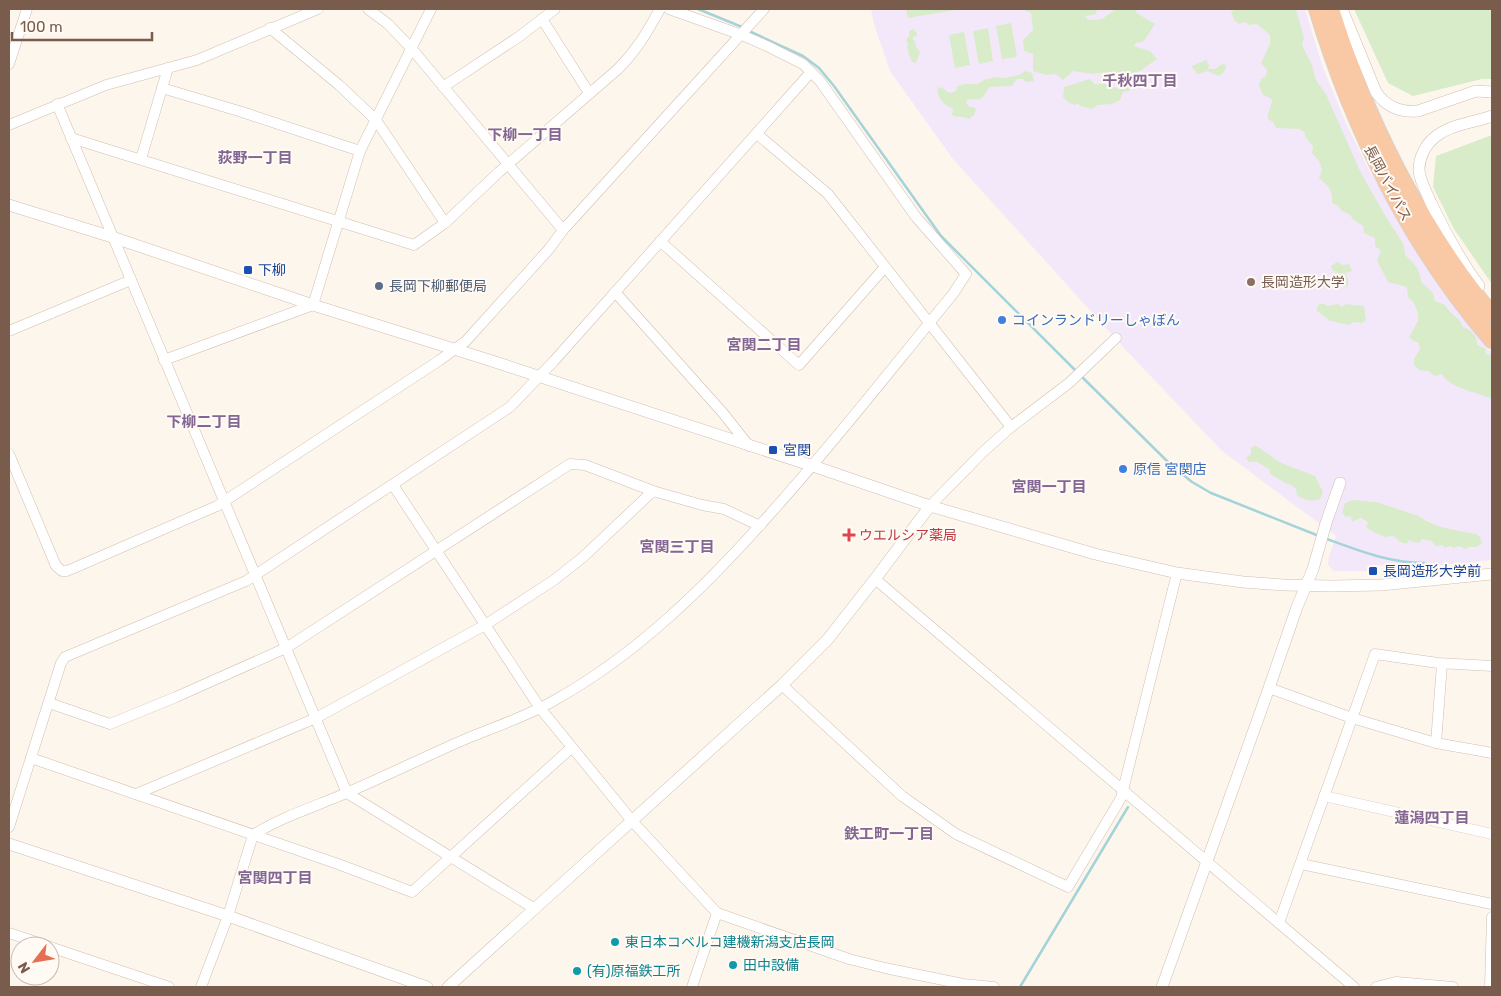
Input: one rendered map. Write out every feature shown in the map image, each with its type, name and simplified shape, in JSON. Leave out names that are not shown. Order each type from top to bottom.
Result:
[{"type":"highway","name":"長岡バイパス","points":[[1317,9],[1329,48],[1362,132],[1386,182],[1435,263],[1492,340]]},
{"type":"highway","name":"長岡バイパス","points":[[1330,9],[1348,62],[1382,139],[1432,229],[1492,315]]},
{"type":"street","points":[[9,64],[28,9]]},
{"type":"street","points":[[9,124],[106,84],[197,60],[318,9]]},
{"type":"street","points":[[368,9],[388,24],[412,49],[563,230]]},
{"type":"street","points":[[313,305],[360,151],[431,9]]},
{"type":"street","points":[[444,87],[555,9]]},
{"type":"street","points":[[70,138],[414,246],[445,223],[508,164],[629,59],[648,32],[660,9]]},
{"type":"street","points":[[201,987],[228,916],[253,835],[266,827],[540,708],[606,668],[646,638],[690,599],[760,526],[813,466],[930,323],[966,274],[916,217],[820,81],[803,64],[742,35],[669,9]]},
{"type":"street","points":[[9,454],[56,566],[62,571],[147,537],[224,502],[455,350],[466,340],[549,249],[563,230],[764,9]]},
{"type":"street","points":[[1342,9],[1376,92],[1382,101],[1391,106],[1409,112],[1418,111],[1476,91],[1492,92]]},
{"type":"street","points":[[542,19],[589,93]]},
{"type":"street","points":[[270,28],[339,85],[376,120],[445,223]]},
{"type":"street","points":[[141,159],[168,68]]},
{"type":"street","points":[[9,827],[65,657],[246,581],[510,407],[616,292],[811,72]]},
{"type":"street","points":[[162,88],[360,151]]},
{"type":"street","points":[[57,104],[254,576],[347,793],[452,856],[535,909]]},
{"type":"street","points":[[1492,116],[1452,127],[1434,138],[1421,155],[1419,169],[1422,184],[1460,259],[1492,304]]},
{"type":"street","points":[[757,134],[828,194],[1011,427]]},
{"type":"street","points":[[9,206],[813,466],[930,506],[1087,552],[1177,573],[1243,582],[1356,586],[1492,574]]},
{"type":"street","points":[[660,241],[799,365],[885,267]]},
{"type":"street","points":[[9,331],[131,280]]},
{"type":"street","points":[[616,292],[750,446]]},
{"type":"street","points":[[164,360],[313,305]]},
{"type":"street","points":[[448,987],[633,822],[782,685],[828,639],[930,506],[984,451],[1011,427],[1080,374],[1116,338]]},
{"type":"street","points":[[49,703],[110,724],[286,648],[570,464],[585,465],[653,491],[702,505],[724,509],[760,526]]},
{"type":"street","points":[[1162,987],[1305,585],[1313,569],[1340,483]]},
{"type":"street","points":[[393,485],[540,708],[633,822],[717,913],[849,959],[963,984],[994,987]]},
{"type":"street","points":[[136,794],[316,718],[484,625],[554,580],[582,558],[653,491]]},
{"type":"street","points":[[1400,583],[1492,568]]},
{"type":"street","points":[[782,685],[902,796],[956,834],[1068,887],[1124,791],[1177,573]]},
{"type":"street","points":[[875,579],[1354,987]]},
{"type":"street","points":[[1278,923],[1301,864],[1375,654],[1442,664],[1492,666]]},
{"type":"street","points":[[1436,743],[1442,664]]},
{"type":"street","points":[[1269,688],[1352,718],[1436,743],[1492,754]]},
{"type":"street","points":[[31,758],[338,864],[412,892],[572,748]]},
{"type":"street","points":[[1324,796],[1492,834]]},
{"type":"street","points":[[9,844],[228,916],[428,987]]},
{"type":"street","points":[[1301,864],[1492,904]]},
{"type":"street","points":[[692,987],[717,913]]},
{"type":"street","points":[[1490,987],[1492,917]]},
{"type":"street","points":[[60,950],[169,987]]},
{"type":"street","points":[[1376,987],[1396,982],[1453,987]]},
{"type":"shaded area","name":"長岡造形大学","points":[[871,9],[1305,9],[1323,68],[1346,123],[1368,168],[1423,260],[1453,303],[1492,353],[1492,560],[1422,567],[1374,565],[1365,571],[1334,571],[1328,565],[1336,536],[1221,450],[1125,349],[953,159],[890,71],[874,24]]},
{"type":"green space","points":[[906,9],[961,9],[908,18]]},
{"type":"green space","points":[[1022,9],[1097,9],[1096,14],[1085,16],[1088,20],[1102,19],[1116,9],[1138,9],[1135,12],[1155,24],[1144,41],[1136,43],[1134,46],[1150,51],[1157,59],[1140,71],[1119,77],[1109,72],[1093,74],[1073,71],[1063,80],[1056,74],[1046,75],[1033,71],[1033,54],[1024,51],[1023,40],[1033,30],[1031,13]]},
{"type":"green space","points":[[1235,9],[1296,9],[1304,38],[1302,45],[1312,65],[1316,80],[1326,94],[1360,171],[1404,245],[1405,255],[1416,267],[1420,274],[1421,282],[1433,293],[1435,301],[1445,305],[1463,327],[1473,333],[1477,345],[1485,348],[1486,354],[1491,355],[1492,399],[1458,387],[1442,374],[1434,376],[1429,371],[1419,370],[1414,365],[1414,359],[1420,349],[1419,343],[1409,337],[1418,321],[1418,313],[1414,303],[1408,297],[1407,287],[1388,282],[1377,261],[1381,251],[1375,246],[1375,238],[1364,233],[1363,226],[1332,203],[1332,195],[1329,189],[1319,178],[1322,170],[1319,161],[1312,153],[1313,146],[1306,138],[1304,132],[1299,129],[1276,128],[1273,122],[1268,119],[1272,99],[1263,95],[1259,85],[1261,79],[1266,76],[1267,70],[1261,63],[1270,44],[1270,35],[1257,24],[1249,25],[1245,22],[1239,24],[1231,13]]},
{"type":"green space","points":[[1354,9],[1492,9],[1492,79],[1482,79],[1413,96],[1388,83]]},
{"type":"green space","points":[[1011,23],[1017,57],[1002,59],[996,26]]},
{"type":"green space","points":[[988,28],[993,61],[979,64],[973,31]]},
{"type":"green space","points":[[914,29],[917,36],[913,37],[913,40],[920,52],[916,63],[912,62],[906,40],[909,36],[909,31]]},
{"type":"green space","points":[[964,32],[970,65],[955,68],[949,35]]},
{"type":"green space","points":[[1206,60],[1209,65],[1208,69],[1215,69],[1222,64],[1226,65],[1225,70],[1218,76],[1208,71],[1198,74],[1192,66]]},
{"type":"green space","points":[[1026,71],[1032,73],[1034,81],[1026,82],[1023,79],[1017,79],[1012,86],[990,87],[982,98],[978,100],[968,99],[966,103],[976,110],[969,119],[952,115],[953,108],[944,104],[937,92],[937,89],[942,87],[951,93],[957,90],[956,87],[964,84],[978,84],[986,79],[1019,75]]},
{"type":"green space","points":[[1090,79],[1094,84],[1106,84],[1118,89],[1128,86],[1130,91],[1123,92],[1120,100],[1112,104],[1097,105],[1093,109],[1080,106],[1078,103],[1075,105],[1069,103],[1063,97],[1064,87]]},
{"type":"green space","points":[[1492,135],[1492,284],[1454,229],[1433,187],[1436,156]]},
{"type":"green space","points":[[1337,262],[1343,265],[1349,264],[1352,270],[1345,273],[1348,285],[1345,287],[1343,284],[1339,286],[1334,278],[1334,273],[1338,272],[1333,271],[1331,266]]},
{"type":"green space","points":[[1319,304],[1327,306],[1338,304],[1342,307],[1350,304],[1364,306],[1366,320],[1362,323],[1353,322],[1349,325],[1330,321],[1316,310]]},
{"type":"green space","points":[[1255,445],[1281,463],[1315,476],[1323,492],[1320,499],[1308,500],[1302,498],[1297,495],[1296,489],[1290,484],[1270,474],[1270,470],[1257,462],[1249,462],[1246,458],[1251,454],[1251,448]]},
{"type":"green space","points":[[1353,500],[1376,502],[1419,516],[1438,526],[1476,534],[1480,537],[1482,543],[1477,547],[1465,549],[1459,546],[1444,548],[1443,545],[1436,546],[1431,541],[1422,539],[1419,543],[1410,540],[1406,544],[1400,542],[1394,536],[1384,537],[1366,528],[1368,522],[1361,518],[1352,522],[1351,516],[1346,517],[1342,513],[1345,503]]},
{"type":"waterway","points":[[698,9],[742,27]]},
{"type":"waterway","points":[[749,31],[803,56],[819,68],[834,86],[941,236],[1077,372]]},
{"type":"waterway","points":[[1081,376],[1170,464],[1192,482],[1211,493],[1319,536]]},
{"type":"waterway","points":[[1324,538],[1386,558],[1424,563]]},
{"type":"waterway","points":[[1020,987],[1128,807]]},
{"type":"place","name":"下柳","points":[[248,270]]},
{"type":"place","name":"長岡造形大学","points":[[1251,282]]},
{"type":"place","name":"長岡下柳郵便局","points":[[379,286]]},
{"type":"place","name":"コインランドリーしゃぼん","points":[[1002,320]]},
{"type":"place","name":"宮関","points":[[773,450]]},
{"type":"place","name":"原信 宮関店","points":[[1123,469]]},
{"type":"place","name":"ウエルシア薬局","points":[[849,535]]},
{"type":"place","name":"長岡造形大学前","points":[[1373,571]]},
{"type":"place","name":"東日本コベルコ建機新潟支店長岡","points":[[615,942]]},
{"type":"place","name":"田中設備","points":[[733,965]]},
{"type":"place","name":"(有)原福鉄工所","points":[[577,971]]},
{"type":"district","name":"千秋四丁目","points":[[1140,81]]},
{"type":"district","name":"下柳一丁目","points":[[525,135]]},
{"type":"district","name":"荻野一丁目","points":[[255,158]]},
{"type":"district","name":"宮関二丁目","points":[[764,345]]},
{"type":"district","name":"下柳二丁目","points":[[204,422]]},
{"type":"district","name":"宮関一丁目","points":[[1049,487]]},
{"type":"district","name":"宮関三丁目","points":[[677,547]]},
{"type":"district","name":"蓮潟四丁目","points":[[1432,818]]},
{"type":"district","name":"鉄工町一丁目","points":[[889,834]]},
{"type":"district","name":"宮関四丁目","points":[[275,878]]}]
